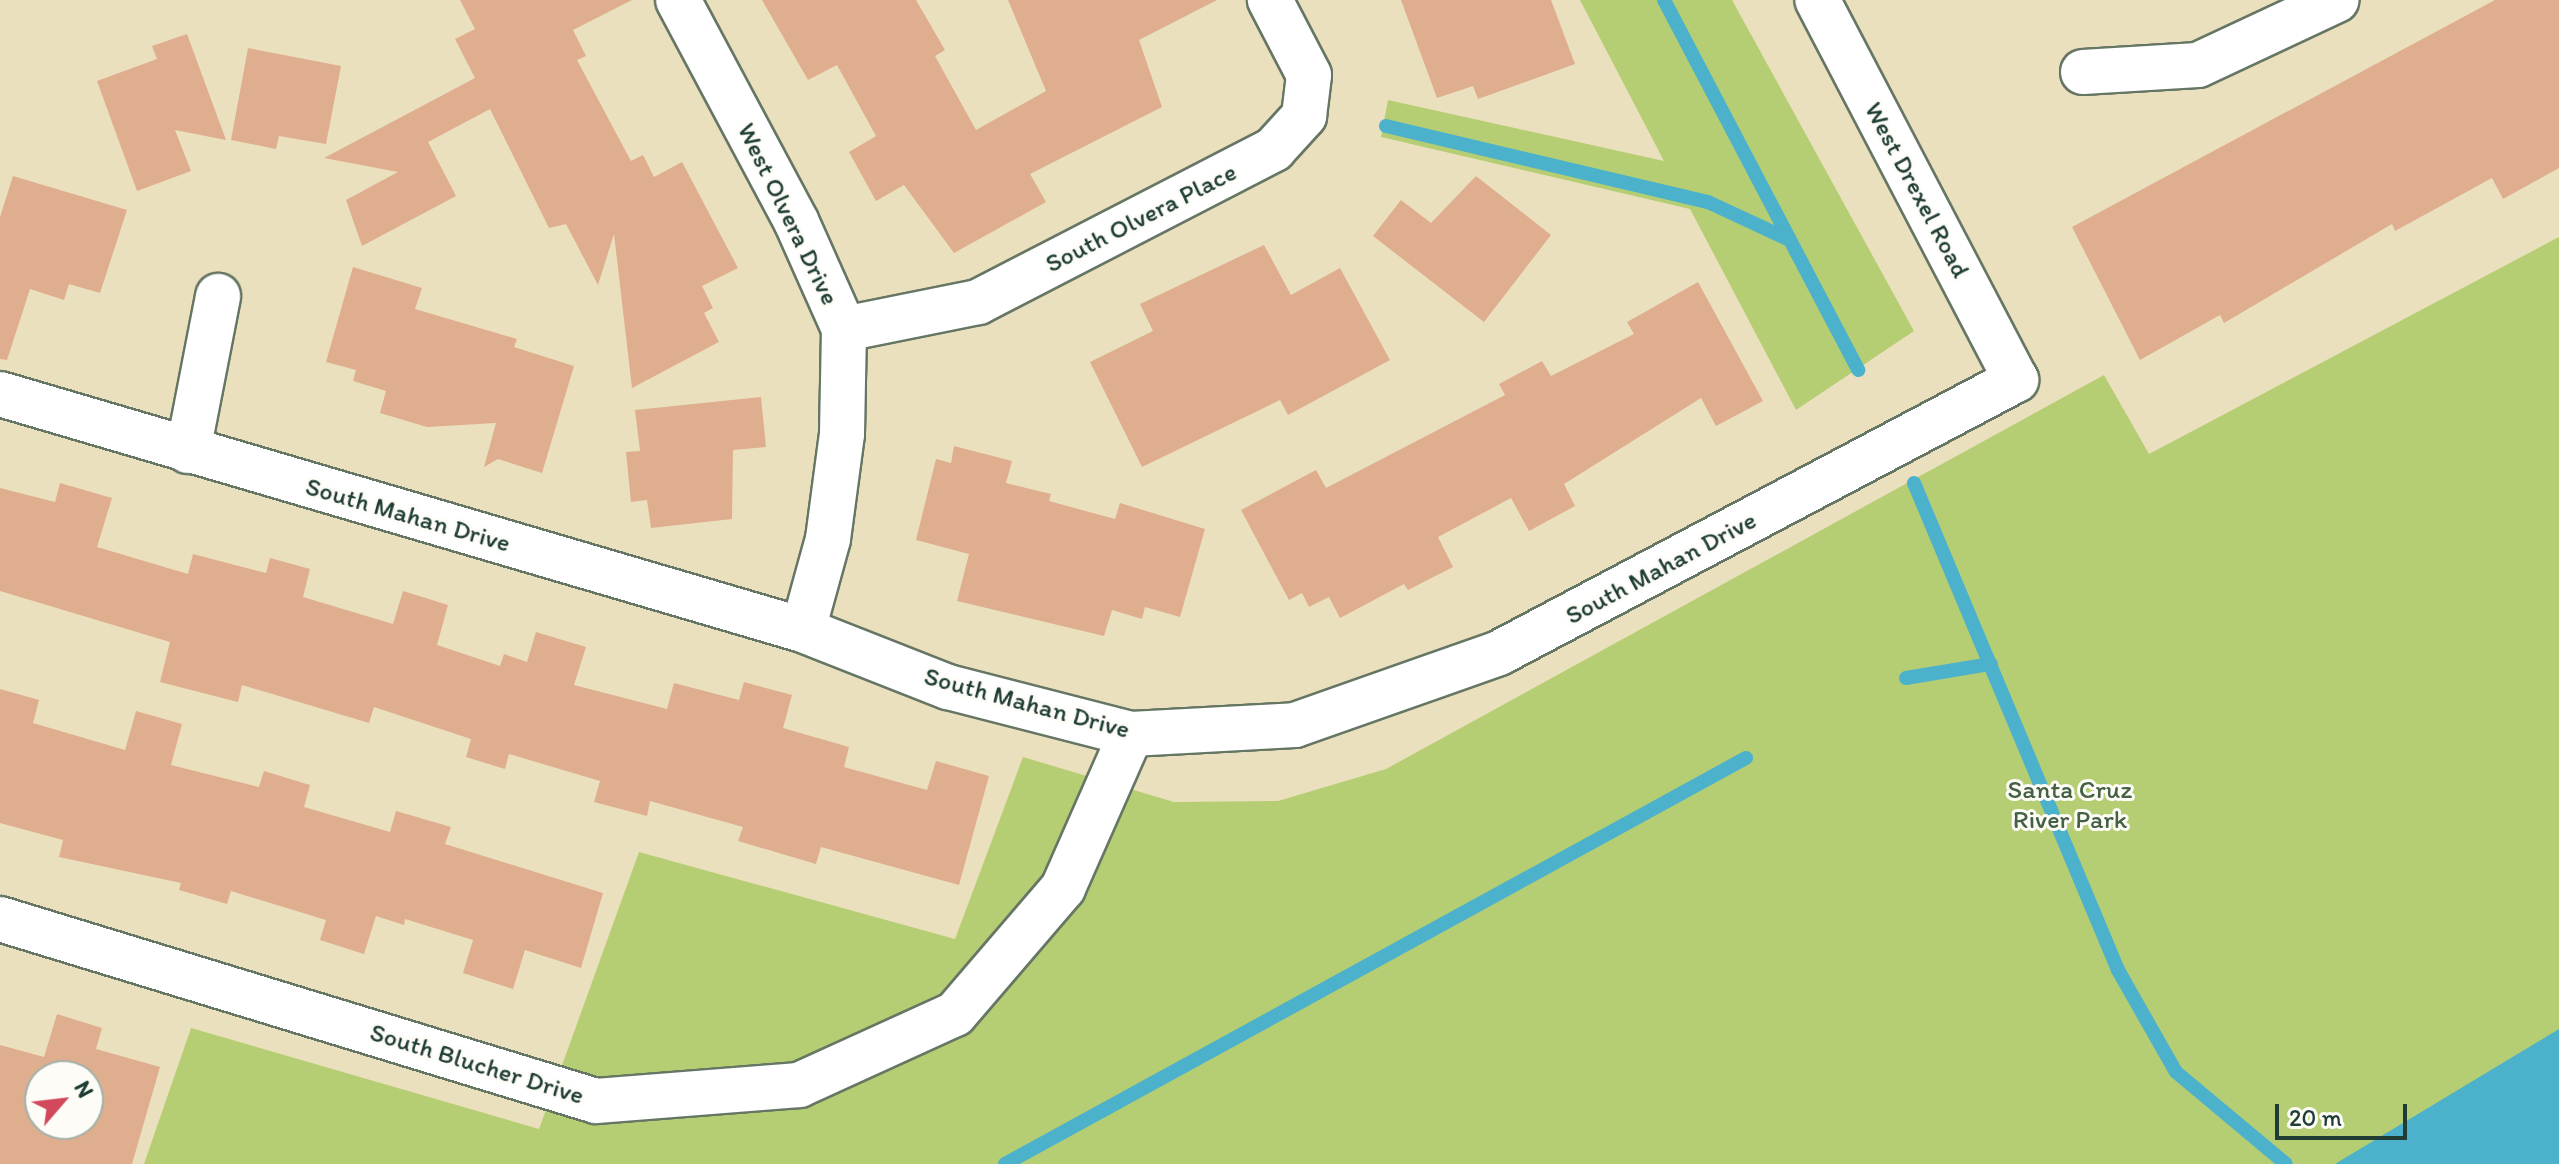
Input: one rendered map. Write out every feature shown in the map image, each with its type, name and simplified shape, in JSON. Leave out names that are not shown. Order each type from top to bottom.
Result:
[{"type":"street","name":"West Olvera Drive","points":[[678,0],[796,221],[844,329],[840,449],[828,539],[803,630]]},
{"type":"street","name":"South Olvera Place","points":[[844,329],[978,302],[1274,149],[1304,116],[1309,75],[1270,0]]},
{"type":"street","name":"West Drexel Road","points":[[1817,0],[2016,380]]},
{"type":"street","points":[[2083,72],[2198,65],[2337,0]]},
{"type":"street","points":[[188,451],[218,296]]},
{"type":"street","name":"South Mahan Drive","points":[[0,394],[803,630],[948,687],[1131,734],[1295,725],[1499,653],[2016,380]]},
{"type":"street","name":"South Blucher Drive","points":[[0,919],[596,1101],[799,1085],[955,1014],[1063,888],[1131,734]]},
{"type":"green space","points":[[1580,0],[1732,0],[1914,331],[1796,410],[1690,209],[1381,137],[1388,100],[1664,161]]},
{"type":"green space","name":"Santa Cruz River Park","points":[[2559,237],[2559,1164],[144,1164],[191,1028],[539,1129],[639,852],[955,939],[1023,757],[1174,802],[1278,801],[1386,769],[2104,375],[2149,454]]},
{"type":"water","points":[[2559,1029],[2559,1164],[2335,1164]]},
{"type":"building","points":[[460,0],[632,0],[573,30],[586,56],[577,60],[631,161],[643,155],[654,177],[682,162],[738,268],[702,286],[713,308],[704,313],[719,342],[632,388],[614,234],[598,285],[566,224],[549,228],[490,109],[428,142],[456,196],[362,246],[346,200],[398,172],[324,158],[475,78],[455,39],[475,29]]},
{"type":"building","points":[[762,0],[916,0],[945,50],[935,56],[976,130],[1046,91],[1008,0],[1217,0],[1139,40],[1162,107],[1030,174],[1046,202],[954,253],[904,185],[876,201],[849,152],[876,136],[837,65],[808,80]]},
{"type":"building","points":[[1401,0],[1551,0],[1575,64],[1478,99],[1473,86],[1437,98]]},
{"type":"building","points":[[2495,0],[2559,0],[2559,168],[2503,199],[2492,178],[2395,231],[2392,224],[2224,323],[2220,315],[2140,360],[2072,227]]},
{"type":"building","points":[[187,34],[226,140],[175,130],[191,171],[137,191],[97,81],[157,59],[152,46]]},
{"type":"building","points":[[248,48],[341,66],[326,144],[279,136],[276,149],[231,140]]},
{"type":"building","points":[[13,176],[127,210],[100,293],[69,284],[64,300],[30,289],[7,360],[0,359],[0,217]]},
{"type":"building","points":[[1476,176],[1551,235],[1484,322],[1373,236],[1401,200],[1431,223]]},
{"type":"building","points":[[1264,245],[1291,295],[1340,268],[1390,360],[1288,415],[1280,400],[1142,467],[1090,362],[1153,331],[1140,304]]},
{"type":"building","points":[[353,267],[422,288],[415,309],[517,339],[514,347],[574,366],[542,473],[498,459],[484,467],[496,423],[427,427],[380,413],[386,391],[353,381],[356,370],[326,362]]},
{"type":"building","points":[[1698,282],[1763,401],[1716,426],[1701,398],[1564,484],[1575,506],[1529,531],[1511,498],[1438,537],[1453,567],[1408,590],[1404,584],[1340,618],[1329,597],[1309,607],[1302,593],[1289,600],[1241,510],[1316,470],[1326,488],[1505,395],[1499,384],[1542,361],[1551,376],[1634,334],[1627,322]]},
{"type":"building","points":[[761,397],[766,447],[733,450],[732,519],[651,528],[647,500],[631,502],[626,452],[640,451],[635,410]]},
{"type":"building","points":[[954,446],[1012,461],[1006,483],[1051,494],[1049,501],[1115,519],[1120,503],[1205,529],[1180,617],[1145,607],[1142,619],[1112,610],[1104,636],[957,601],[969,554],[916,540],[936,459],[951,463]]},
{"type":"building","points":[[60,483],[112,498],[97,547],[188,574],[193,554],[266,573],[270,558],[310,569],[303,597],[393,624],[403,591],[448,605],[437,645],[500,666],[504,654],[527,662],[536,632],[586,647],[574,685],[667,709],[674,683],[739,700],[744,682],[792,695],[783,728],[849,747],[844,767],[927,790],[936,761],[989,776],[959,885],[821,847],[816,864],[738,841],[743,827],[650,801],[647,816],[594,802],[600,781],[509,754],[505,769],[466,757],[471,739],[374,707],[369,723],[242,685],[238,702],[160,682],[170,642],[0,591],[0,488],[55,502]]},
{"type":"building","points":[[0,689],[39,700],[33,723],[125,750],[136,711],[182,724],[171,765],[259,787],[264,771],[310,785],[304,807],[390,832],[396,811],[451,827],[445,844],[603,893],[581,968],[525,950],[513,989],[463,973],[473,940],[405,919],[404,925],[376,916],[364,954],[320,940],[326,920],[231,891],[227,904],[179,890],[181,883],[59,857],[63,840],[0,823]]},
{"type":"building","points":[[57,1014],[102,1028],[96,1049],[160,1067],[132,1164],[0,1164],[0,1045],[44,1057]]},
{"type":"waterway","points":[[1664,0],[1858,370]]},
{"type":"waterway","points":[[1386,126],[1708,202],[1790,240]]},
{"type":"waterway","points":[[1914,483],[2118,970],[2176,1072],[2286,1164]]},
{"type":"waterway","points":[[1906,678],[1991,664]]},
{"type":"waterway","points":[[1005,1164],[1746,758]]}]
